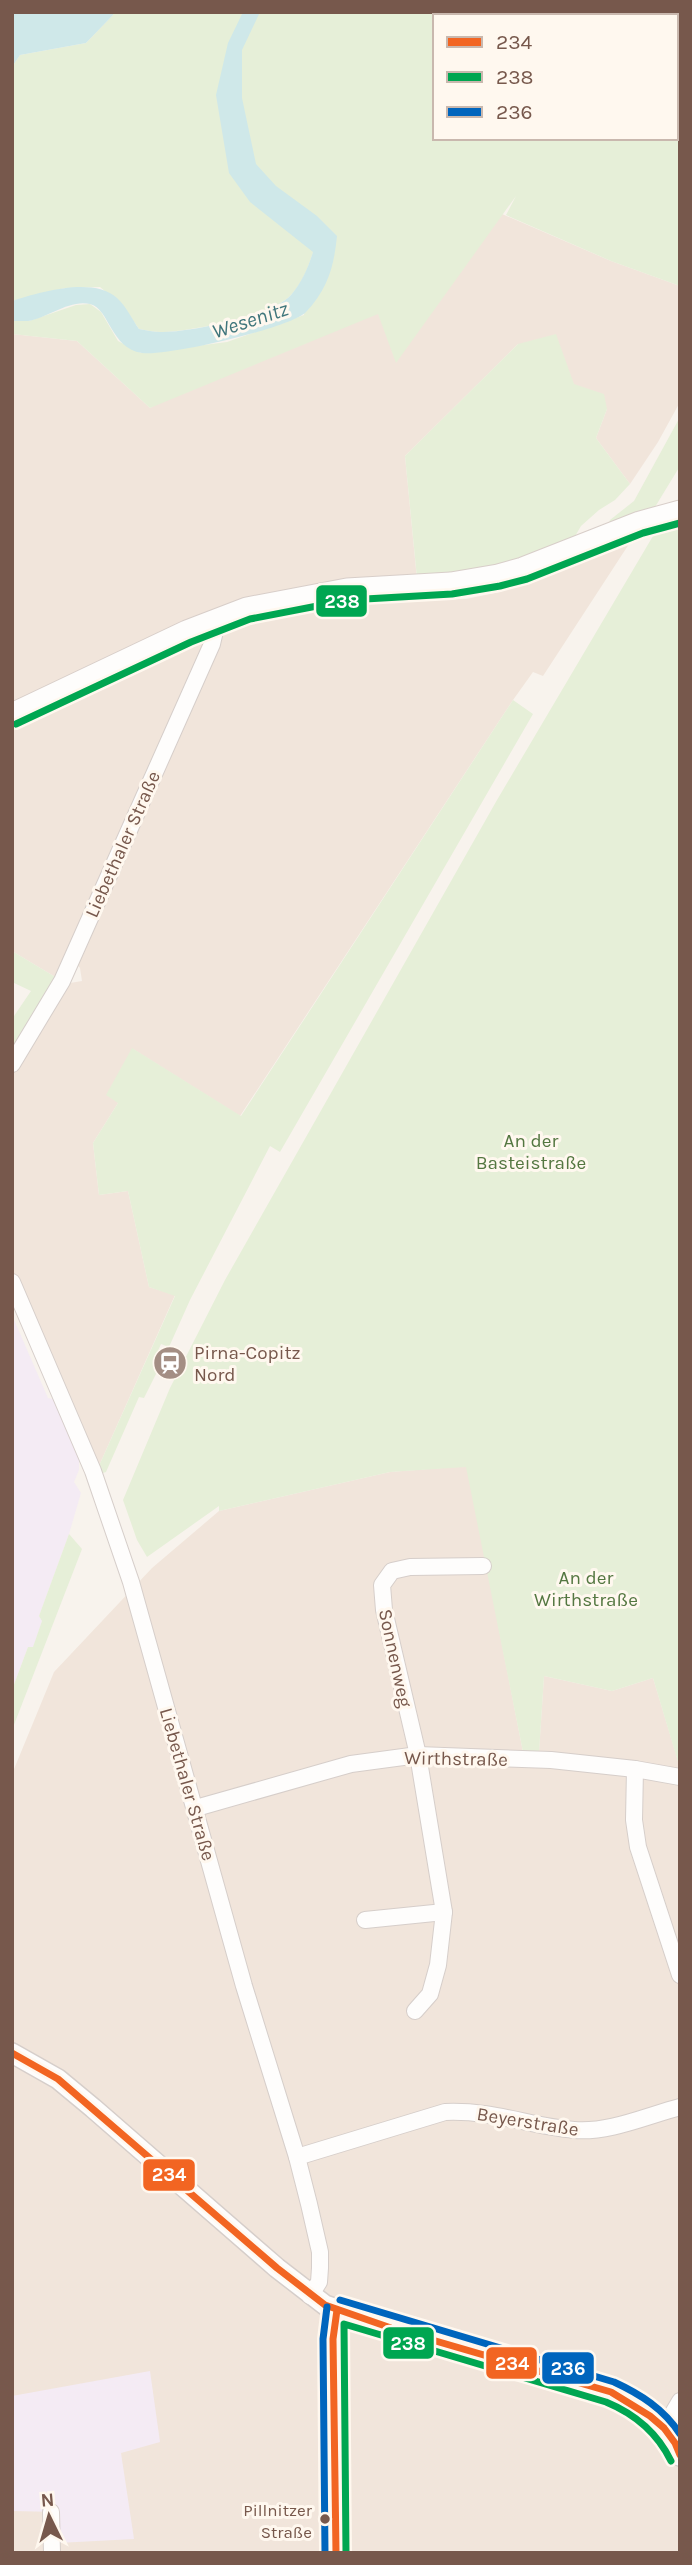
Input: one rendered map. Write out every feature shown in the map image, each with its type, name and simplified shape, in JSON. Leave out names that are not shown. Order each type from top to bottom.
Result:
[{"type":"main road","points":[[12,715],[218,618],[270,603],[347,590],[451,584],[498,576],[523,569],[640,523],[680,512]]},
{"type":"street","name":"Liebethaler Straße","points":[[12,1064],[62,981],[212,643],[218,618]]},
{"type":"street","name":"Liebethaler Straße","points":[[12,1282],[93,1471],[131,1582],[244,1986],[297,2157],[320,2252],[319,2282],[310,2296]]},
{"type":"street","name":"Sonnenweg","points":[[415,2011],[430,1994],[438,1965],[444,1912],[418,1755],[384,1610],[382,1585],[392,1571],[410,1567],[483,1566]]},
{"type":"street","name":"Wirthstraße","points":[[196,1808],[351,1764],[418,1755],[551,1760],[680,1777]]},
{"type":"street","points":[[635,1769],[634,1820],[638,1847],[680,1975]]},
{"type":"street","points":[[365,1920],[444,1912]]},
{"type":"street","points":[[12,2053],[58,2079],[310,2296],[337,2310],[391,2328],[611,2392],[664,2428],[680,2456]]},
{"type":"street","name":"Beyerstraße","points":[[297,2157],[445,2112],[494,2114],[572,2130],[587,2130],[602,2129],[680,2107]]},
{"type":"street","points":[[336,2553],[333,2339],[337,2310]]},
{"type":"street","points":[[664,2428],[680,2401]]},
{"type":"street","points":[[51,2512],[52,2553]]},
{"type":"shaded area","points":[[502,214],[611,261],[680,286],[680,402],[630,484],[596,438],[607,409],[518,344],[405,456],[419,600],[466,599],[500,592],[629,544],[543,676],[533,672],[513,700],[240,1116],[133,1049],[118,1103],[93,1143],[99,1195],[128,1191],[149,1287],[175,1295],[98,1468],[12,1270],[12,1071],[64,984],[82,981],[80,968],[72,958],[57,978],[12,951],[12,334],[77,341],[150,408]]},
{"type":"shaded area","points":[[12,1315],[48,1398],[57,1400],[79,1459],[79,1470],[74,1482],[81,1493],[39,1616],[42,1621],[33,1648],[28,1647],[12,1690]]},
{"type":"shaded area","points":[[467,1466],[523,1752],[539,1752],[544,1676],[612,1691],[653,1678],[680,1761],[680,2553],[12,2553],[12,1774],[54,1672],[152,1568],[219,1511],[390,1472]]},
{"type":"shaded area","points":[[150,2371],[160,2442],[121,2453],[134,2539],[58,2543],[58,2512],[12,2511],[12,2396]]},
{"type":"green space","points":[[113,12],[680,12],[680,286],[611,261],[506,215],[516,196],[396,363],[378,314],[150,408],[77,341],[12,334],[12,321],[29,321],[76,305],[90,304],[101,312],[118,341],[141,353],[227,342],[304,315],[313,252],[299,285],[282,302],[230,321],[190,329],[161,332],[139,329],[123,306],[100,287],[65,288],[12,301],[12,67],[20,55],[86,43]]},
{"type":"green space","points":[[556,334],[574,384],[604,394],[607,409],[596,438],[630,484],[615,500],[581,526],[574,538],[517,562],[417,578],[405,456],[518,344]]},
{"type":"green space","points":[[680,417],[680,466],[655,507],[608,525],[610,520],[634,501]]},
{"type":"green space","points":[[680,527],[680,1761],[678,1762],[653,1678],[612,1691],[544,1676],[539,1753],[523,1752],[466,1467],[390,1472],[219,1511],[219,1506],[147,1557],[137,1540],[123,1500],[170,1388],[225,1280],[497,800],[653,536]]},
{"type":"green space","points":[[513,700],[533,714],[280,1152],[270,1146],[190,1300],[169,1347],[161,1344],[153,1362],[160,1366],[144,1398],[139,1397],[106,1472],[100,1474],[98,1468],[175,1296],[149,1287],[128,1191],[99,1195],[93,1143],[118,1103],[106,1095],[132,1048],[241,1116]]},
{"type":"green space","points":[[12,951],[57,978],[12,1048],[12,1019],[31,991],[12,982]]},
{"type":"green space","points":[[69,1534],[82,1549],[12,1730],[12,1690],[28,1647],[33,1647],[42,1621],[39,1616]]},
{"type":"water","points":[[12,12],[113,12],[113,15],[86,43],[20,55],[12,67]]},
{"type":"water","name":"Wesenitz","points":[[243,12],[260,12],[242,50],[242,98],[256,164],[276,186],[317,216],[337,236],[329,277],[320,295],[306,312],[277,326],[227,340],[155,353],[131,350],[123,344],[102,313],[90,304],[67,306],[28,321],[12,321],[12,301],[51,290],[81,287],[107,291],[117,298],[139,329],[174,332],[250,316],[282,302],[295,290],[313,252],[250,202],[229,173],[216,95],[228,43]]},
{"type":"transit line","name":"238","points":[[16,724],[191,642],[250,619],[348,600],[452,594],[500,586],[527,579],[643,533],[680,523]]},
{"type":"transit line","name":"234","points":[[12,2053],[58,2079],[277,2268],[325,2305],[391,2328],[611,2392],[664,2428],[680,2455]]},
{"type":"transit line","name":"236","points":[[340,2300],[614,2382],[651,2403],[667,2417],[680,2434]]},
{"type":"transit line","name":"236","points":[[325,2553],[323,2339],[327,2307]]},
{"type":"transit line","name":"234","points":[[336,2553],[333,2339],[337,2310]]},
{"type":"transit line","name":"238","points":[[346,2553],[344,2324],[606,2402],[644,2425],[659,2441],[671,2461]]},
{"type":"place","name":"Pirna-Copitz Nord","points":[[170,1363]]},
{"type":"place","name":"Pillnitzer Straße","points":[[325,2519]]},
{"type":"park label","name":"An der Basteistraße","points":[[531,1151]]},
{"type":"park label","name":"An der Wirthstraße","points":[[586,1588]]}]
